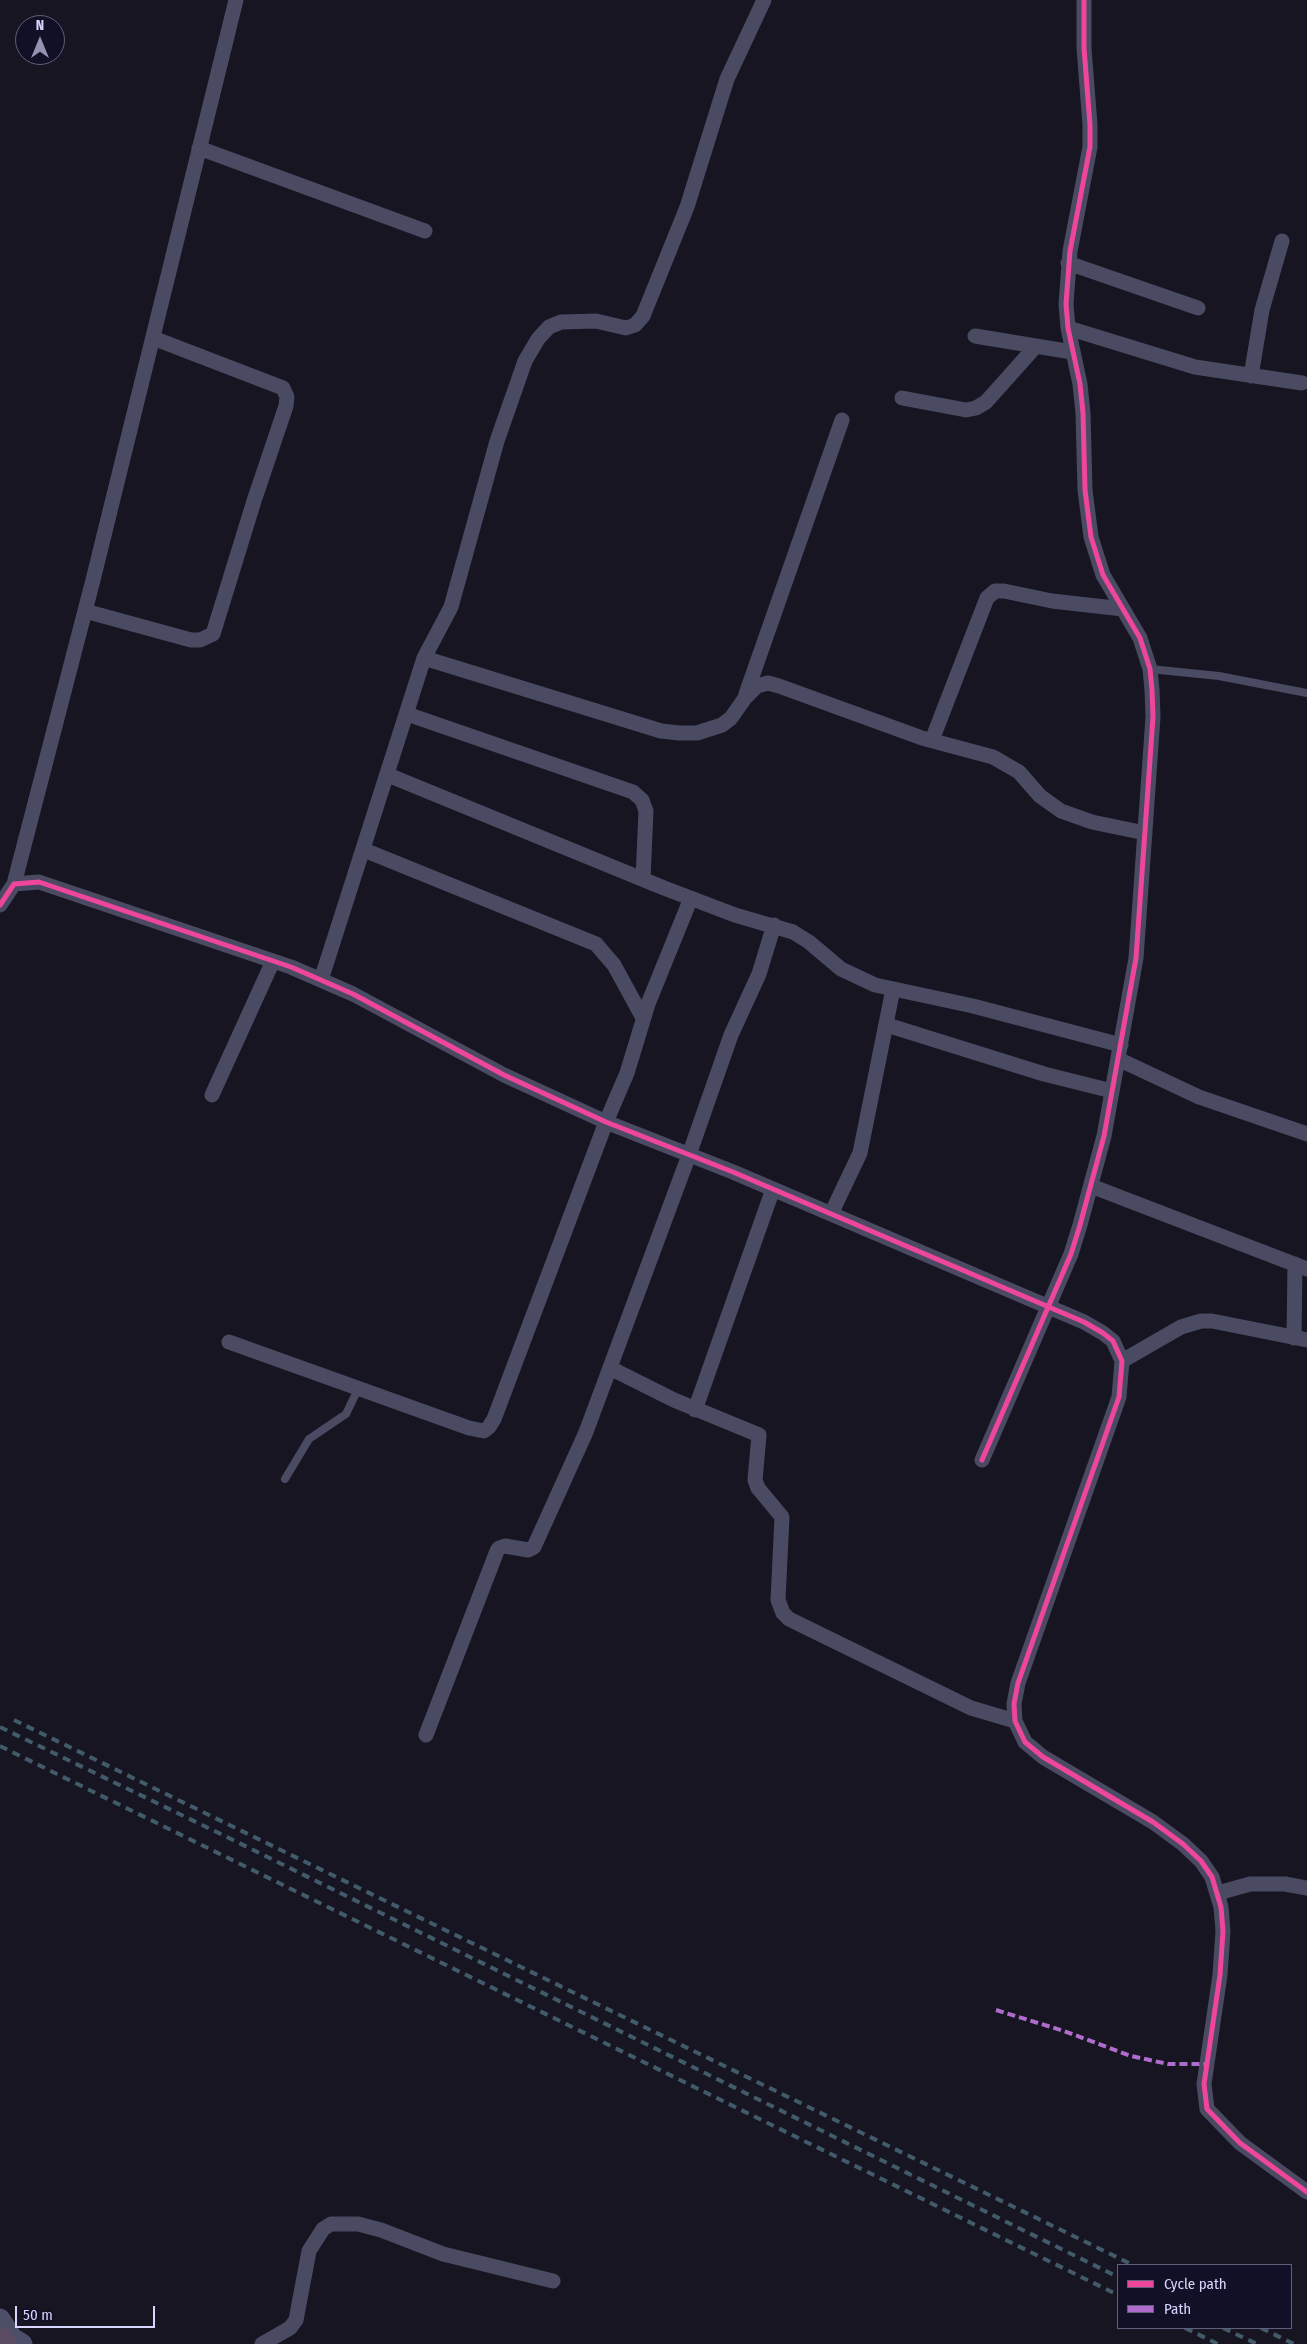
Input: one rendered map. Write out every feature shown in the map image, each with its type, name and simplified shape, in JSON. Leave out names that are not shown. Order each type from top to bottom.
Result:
[{"type":"street","points":[[0,905],[14,884],[85,611],[236,0]]},
{"type":"street","points":[[321,980],[424,658],[451,607],[496,441],[525,361],[538,339],[549,327],[561,322],[596,322],[626,328],[635,326],[643,316],[686,208],[727,79],[764,0]]},
{"type":"street","points":[[982,1460],[1071,1254],[1104,1136],[1136,958],[1145,833],[1153,717],[1150,670],[1140,638],[1103,575],[1091,538],[1085,490],[1083,413],[1080,384],[1072,352],[1066,304],[1068,263],[1090,147],[1084,48],[1084,0]]},
{"type":"street","points":[[199,148],[425,231]]},
{"type":"street","points":[[1251,376],[1262,310],[1282,240]]},
{"type":"street","points":[[1068,263],[1198,308]]},
{"type":"street","points":[[1068,328],[1195,367],[1302,383]]},
{"type":"street","points":[[975,336],[1072,352]]},
{"type":"street","points":[[85,611],[190,640],[200,640],[214,634],[254,501],[286,406],[287,397],[283,388],[153,338]]},
{"type":"street","points":[[902,398],[966,410],[976,408],[986,402],[1036,346]]},
{"type":"street","points":[[745,698],[842,420]]},
{"type":"street","points":[[932,740],[987,598],[994,591],[1004,591],[1052,601],[1123,609]]},
{"type":"street","points":[[424,658],[661,731],[697,733],[722,725],[731,718],[745,698],[757,686],[768,683],[932,740],[976,751],[1006,762],[1019,772],[1040,796],[1060,811],[1092,822],[1145,833]]},
{"type":"street","points":[[407,714],[633,792],[642,800],[646,811],[643,879]]},
{"type":"street","points":[[388,775],[691,898],[793,932],[809,942],[841,969],[857,978],[893,989],[973,1006],[1119,1052],[1199,1097],[1307,1134]]},
{"type":"street","points":[[364,850],[596,944],[614,965],[643,1018]]},
{"type":"street","points":[[14,884],[39,882],[58,887],[273,961],[321,980],[353,994],[504,1075],[606,1122],[773,1189],[1047,1308],[1103,1333],[1116,1346],[1122,1361],[1119,1397],[1018,1683],[1014,1704],[1015,1721],[1025,1742],[1043,1757],[1153,1822],[1183,1844],[1201,1861],[1212,1876],[1218,1893],[1222,1931],[1220,1975],[1204,2084],[1207,2109],[1240,2143],[1307,2192]]},
{"type":"street","points":[[229,1342],[469,1428],[484,1431],[489,1427],[494,1419],[606,1122],[627,1073],[643,1018],[691,898]]},
{"type":"street","points":[[426,1735],[499,1548],[505,1546],[528,1550],[534,1547],[586,1432],[689,1155],[731,1035],[759,974],[774,925]]},
{"type":"street","points":[[212,1095],[273,961]]},
{"type":"street","points":[[831,1214],[860,1153],[893,989]]},
{"type":"street","points":[[887,1026],[1044,1074],[1112,1091]]},
{"type":"street","points":[[1091,1186],[1301,1266],[1300,1339],[1212,1321],[1201,1321],[1181,1327],[1122,1361]]},
{"type":"street","points":[[695,1410],[773,1189]]},
{"type":"street","points":[[610,1368],[695,1410],[759,1435],[760,1443],[755,1480],[758,1488],[779,1511],[782,1520],[778,1592],[779,1606],[783,1613],[798,1624],[971,1708],[1015,1721]]},
{"type":"street","points":[[1218,1893],[1250,1884],[1285,1884],[1307,1888]]},
{"type":"street","points":[[262,2344],[290,2328],[296,2320],[309,2251],[323,2229],[331,2224],[342,2222],[366,2226],[443,2254],[553,2281]]},
{"type":"street","points":[[0,2319],[12,2338],[22,2344]]},
{"type":"lane","points":[[1150,670],[1220,676],[1307,693]]},
{"type":"lane","points":[[284,1478],[303,1446],[315,1434],[346,1414],[358,1389]]},
{"type":"railway","points":[[14,1720],[1131,2264]]},
{"type":"railway","points":[[0,1727],[1117,2277]]},
{"type":"railway","points":[[0,1746],[1117,2295]]},
{"type":"railway","points":[[1187,2329],[1218,2344]]},
{"type":"railway","points":[[1225,2329],[1257,2344]]},
{"type":"railway","points":[[1263,2329],[1294,2344]]},
{"type":"marked path","points":[[996,2010],[1064,2031],[1131,2056],[1168,2064],[1207,2064]]},
{"type":"cycle path","points":[[982,1460],[1071,1254],[1104,1136],[1136,958],[1153,717],[1150,669],[1140,638],[1103,575],[1091,537],[1085,490],[1083,413],[1080,384],[1068,328],[1066,304],[1070,251],[1090,147],[1084,48],[1084,0]]},
{"type":"cycle path","points":[[0,905],[14,884],[39,882],[291,967],[353,994],[504,1075],[606,1122],[733,1172],[1084,1322],[1113,1341],[1122,1361],[1119,1397],[1018,1683],[1014,1704],[1015,1721],[1025,1742],[1043,1757],[1153,1822],[1183,1844],[1201,1861],[1212,1877],[1221,1907],[1223,1931],[1220,1975],[1204,2084],[1207,2109],[1240,2143],[1307,2192]]}]
